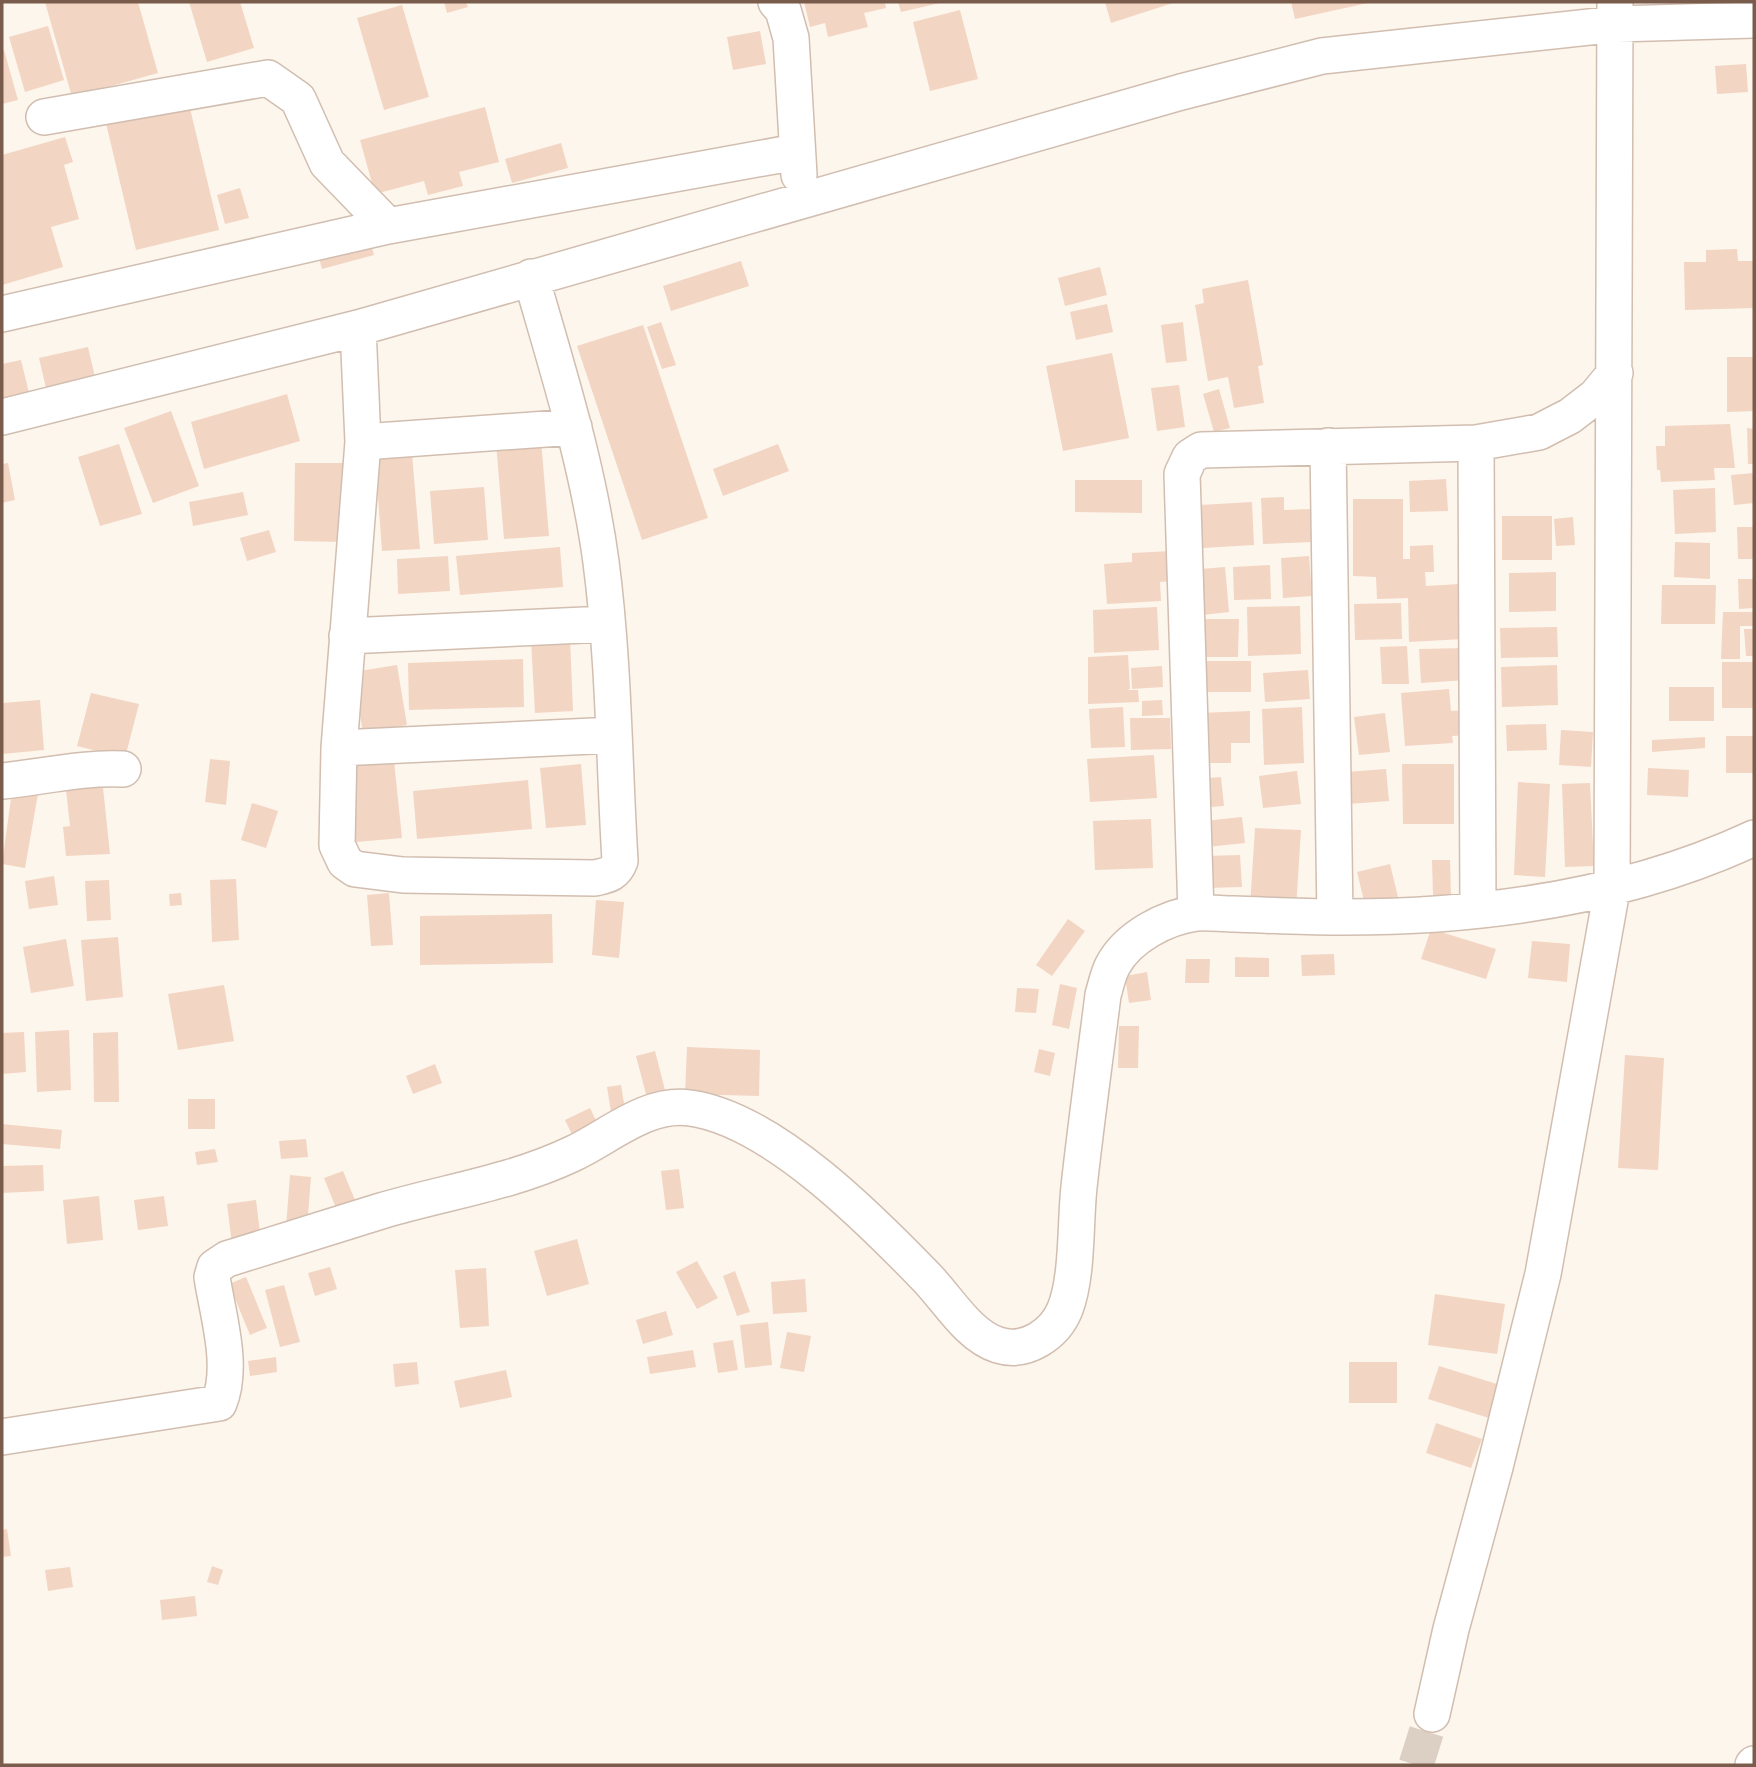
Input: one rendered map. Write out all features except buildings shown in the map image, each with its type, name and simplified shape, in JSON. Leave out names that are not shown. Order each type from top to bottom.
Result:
[{"type":"street","points":[[776,2],[783,10],[791,38],[796,152],[803,202]]},
{"type":"street","points":[[2,417],[358,328],[1181,92],[1322,56],[1616,13],[1754,20]]},
{"type":"street","points":[[1432,1714],[1451,1629],[1543,1274],[1612,890],[1616,13]]},
{"type":"street","points":[[44,117],[268,78],[298,99],[327,163],[388,226]]},
{"type":"street","points":[[2,314],[388,226],[796,152]]},
{"type":"street","points":[[358,328],[363,442],[339,748],[337,845],[345,862],[355,869],[449,877],[595,878],[610,875],[617,869],[620,861],[601,563],[574,427],[531,277]]},
{"type":"street","points":[[1196,913],[1182,474],[1189,457],[1201,450],[1476,443],[1539,432],[1596,396],[1615,373]]},
{"type":"street","points":[[363,442],[574,427]]},
{"type":"street","points":[[1476,443],[1478,910]]},
{"type":"street","points":[[1328,446],[1335,918]]},
{"type":"street","points":[[347,636],[606,624]]},
{"type":"street","points":[[339,748],[614,735]]},
{"type":"street","points":[[2,781],[47,777],[89,768],[123,769]]},
{"type":"street","points":[[2,1437],[219,1403],[224,1390],[223,1351],[212,1277],[215,1267],[227,1259],[381,1211],[524,1175],[574,1153],[639,1117],[686,1107],[707,1111],[738,1125],[777,1145],[805,1165],[927,1278],[978,1334],[999,1346],[1040,1340],[1059,1321],[1069,1294],[1103,995],[1113,965],[1129,944],[1152,929],[1196,913],[1335,918],[1478,910],[1612,890],[1754,838]]},
{"type":"tunnel","points":[[1416,1765],[1432,1714]]}]
